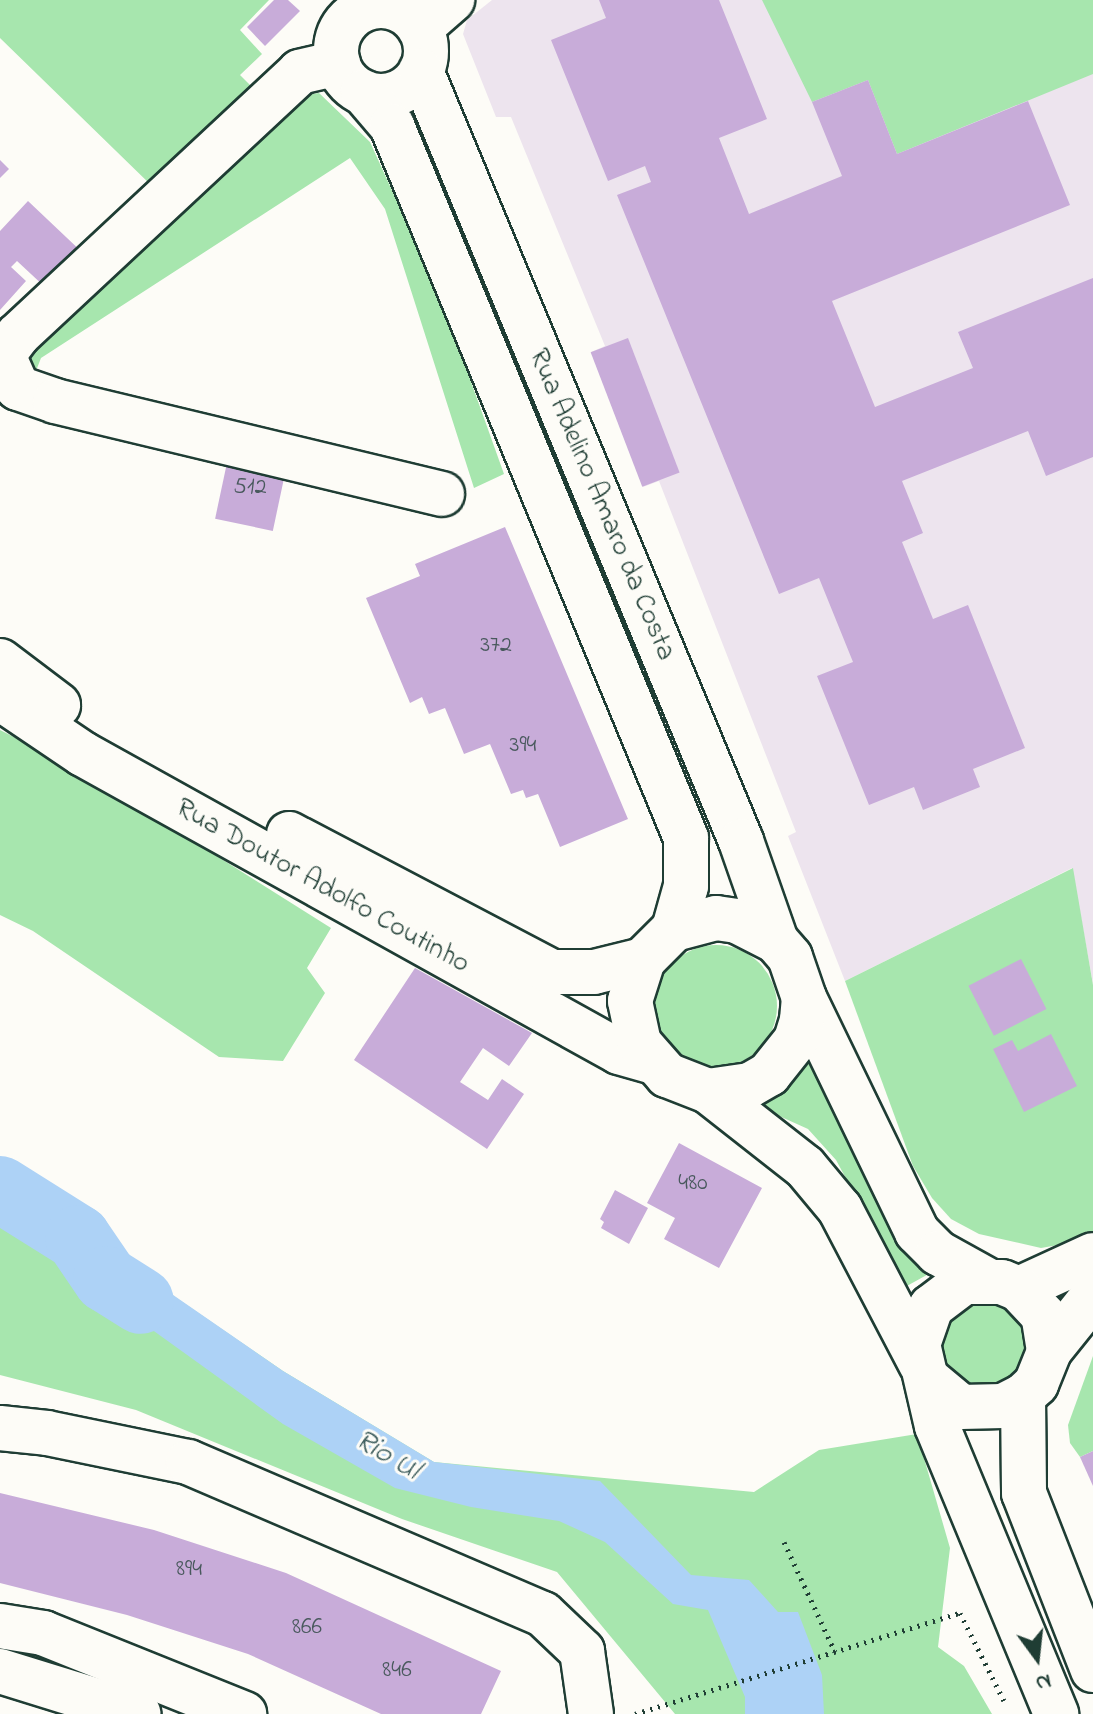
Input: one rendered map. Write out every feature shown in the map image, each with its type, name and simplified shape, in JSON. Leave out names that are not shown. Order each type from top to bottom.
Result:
[{"type":"main road","name":"Rua Adelino Amaro da Costa","points":[[651,1061],[639,1043],[630,1001],[643,960],[674,929],[686,886],[686,838],[392,126],[346,44],[371,7],[416,9],[426,56],[421,71],[741,841],[776,941],[790,957],[804,998],[917,1232],[938,1253],[1002,1284],[1043,1315],[1049,1351]]},
{"type":"main road","points":[[421,71],[403,91],[390,95],[346,44],[300,72],[18,335],[3,355],[18,388],[55,401],[442,494]]},
{"type":"main road","name":"Rua Doutor Adolfo Coutinho","points":[[0,661],[94,729],[552,972],[594,972],[643,960]]},
{"type":"main road","name":"Rua Doutor Adolfo Coutinho","points":[[0,698],[83,754],[619,1052],[651,1061]]},
{"type":"main road","points":[[674,929],[716,918],[737,921],[776,941]]},
{"type":"main road","name":"Rua Adelino Amaro da Costa","points":[[708,1091],[729,1090],[769,1074],[796,1040],[804,998]]},
{"type":"main road","points":[[651,1061],[686,1086],[708,1091],[783,1147],[840,1209],[925,1372],[961,1407],[1003,1406],[1023,1396],[1044,1368],[1049,1351],[1093,1296]]},
{"type":"main road","points":[[1056,1714],[937,1426],[925,1372],[921,1325],[931,1307],[964,1282],[1002,1284],[1093,1255]]},
{"type":"main road","points":[[1023,1396],[1024,1493],[1093,1670]]},
{"type":"main road","points":[[0,1428],[47,1433],[188,1462],[543,1614],[582,1651],[591,1714]]},
{"type":"main road","points":[[0,1626],[43,1633],[244,1714]]},
{"type":"main road","points":[[0,1671],[139,1714]]},
{"type":"path","points":[[784,1542],[835,1652]]},
{"type":"path","points":[[635,1714],[960,1613],[1010,1714]]},
{"type":"shaded area","points":[[492,0],[1093,0],[1093,984],[1072,868],[845,981],[788,836],[796,832],[659,481],[643,487],[591,352],[605,346],[511,117],[496,117],[463,34],[467,20]]},
{"type":"green space","points":[[0,0],[269,0],[240,30],[262,54],[240,75],[261,96],[154,188],[0,38]]},
{"type":"green space","points":[[762,0],[1093,0],[1093,74],[897,154],[868,80],[812,102]]},
{"type":"green space","points":[[319,93],[370,142],[441,298],[504,474],[474,488],[385,209],[350,158],[41,358],[34,376],[29,359],[36,343],[294,96]]},
{"type":"green space","points":[[0,730],[80,770],[331,928],[307,968],[325,993],[283,1061],[219,1057],[33,931],[0,915]]},
{"type":"green space","points":[[1073,868],[1093,985],[1093,1232],[1075,1242],[1041,1248],[979,1234],[951,1219],[932,1198],[913,1166],[845,981]]},
{"type":"green space","points":[[716,945],[739,949],[759,963],[773,983],[777,1006],[773,1029],[759,1049],[739,1063],[716,1067],[693,1063],[673,1049],[659,1029],[655,1006],[659,983],[673,963],[693,949]]},
{"type":"green space","points":[[814,1052],[872,1191],[894,1230],[934,1271],[905,1287],[836,1160],[808,1129],[757,1106],[799,1074]]},
{"type":"green space","points":[[0,1177],[283,1371],[434,1462],[754,1492],[819,1450],[917,1434],[950,1548],[938,1647],[964,1666],[992,1714],[675,1714],[557,1572],[402,1519],[136,1410],[0,1375]]},
{"type":"green space","points":[[982,1301],[1006,1308],[1018,1320],[1025,1344],[1018,1368],[1006,1380],[982,1387],[958,1380],[946,1368],[939,1344],[946,1320],[958,1308]]},
{"type":"green space","points":[[1093,1356],[1093,1451],[1080,1457],[1070,1443],[1068,1425]]},
{"type":"water","points":[[82,1232],[283,1371],[434,1462],[600,1481],[691,1575],[749,1580],[778,1612],[798,1612],[822,1675],[824,1714],[745,1714],[745,1697],[708,1610],[673,1604],[605,1542],[559,1521],[471,1507],[395,1488],[283,1424],[76,1275]]},
{"type":"building","points":[[274,0],[288,0],[300,11],[265,46],[247,27]]},
{"type":"building","points":[[599,0],[719,0],[767,119],[719,138],[749,214],[842,176],[812,102],[868,80],[897,154],[1028,101],[1070,205],[832,301],[875,407],[973,368],[958,332],[1093,278],[1093,457],[1046,476],[1028,431],[902,481],[923,533],[902,542],[933,619],[968,605],[1025,748],[973,769],[980,787],[923,810],[914,787],[869,805],[817,676],[853,662],[819,578],[779,594],[617,195],[651,182],[645,166],[608,181],[551,40],[606,18]]},
{"type":"building","points":[[0,160],[9,169],[0,178]]},
{"type":"building","points":[[28,201],[85,255],[46,288],[17,261],[11,267],[26,281],[0,310],[0,231]]},
{"type":"building","points":[[628,338],[680,472],[642,487],[591,352]]},
{"type":"building","points":[[228,458],[286,470],[273,531],[215,519]]},
{"type":"building","points":[[505,527],[628,819],[560,847],[538,794],[526,798],[523,790],[511,794],[490,744],[464,754],[445,708],[429,714],[422,697],[410,703],[366,598],[420,576],[415,564]]},
{"type":"building","points":[[1021,959],[1046,1009],[994,1036],[968,986]]},
{"type":"building","points":[[415,968],[532,1033],[509,1066],[483,1048],[460,1082],[488,1100],[502,1079],[524,1094],[487,1149],[354,1060]]},
{"type":"building","points":[[1051,1034],[1077,1086],[1024,1112],[993,1049],[1012,1040],[1018,1051]]},
{"type":"building","points":[[679,1143],[762,1188],[719,1268],[664,1239],[675,1218],[647,1203]]},
{"type":"building","points":[[615,1190],[648,1208],[629,1244],[601,1228],[604,1222],[600,1219]]},
{"type":"building","points":[[1093,1451],[1093,1486],[1080,1457]]},
{"type":"building","points":[[0,1493],[154,1530],[286,1573],[501,1671],[481,1714],[381,1714],[248,1654],[127,1615],[0,1583]]},
{"type":"waterway","name":"Rio Ul","points":[[0,1189],[78,1238],[106,1279],[141,1301]]}]
